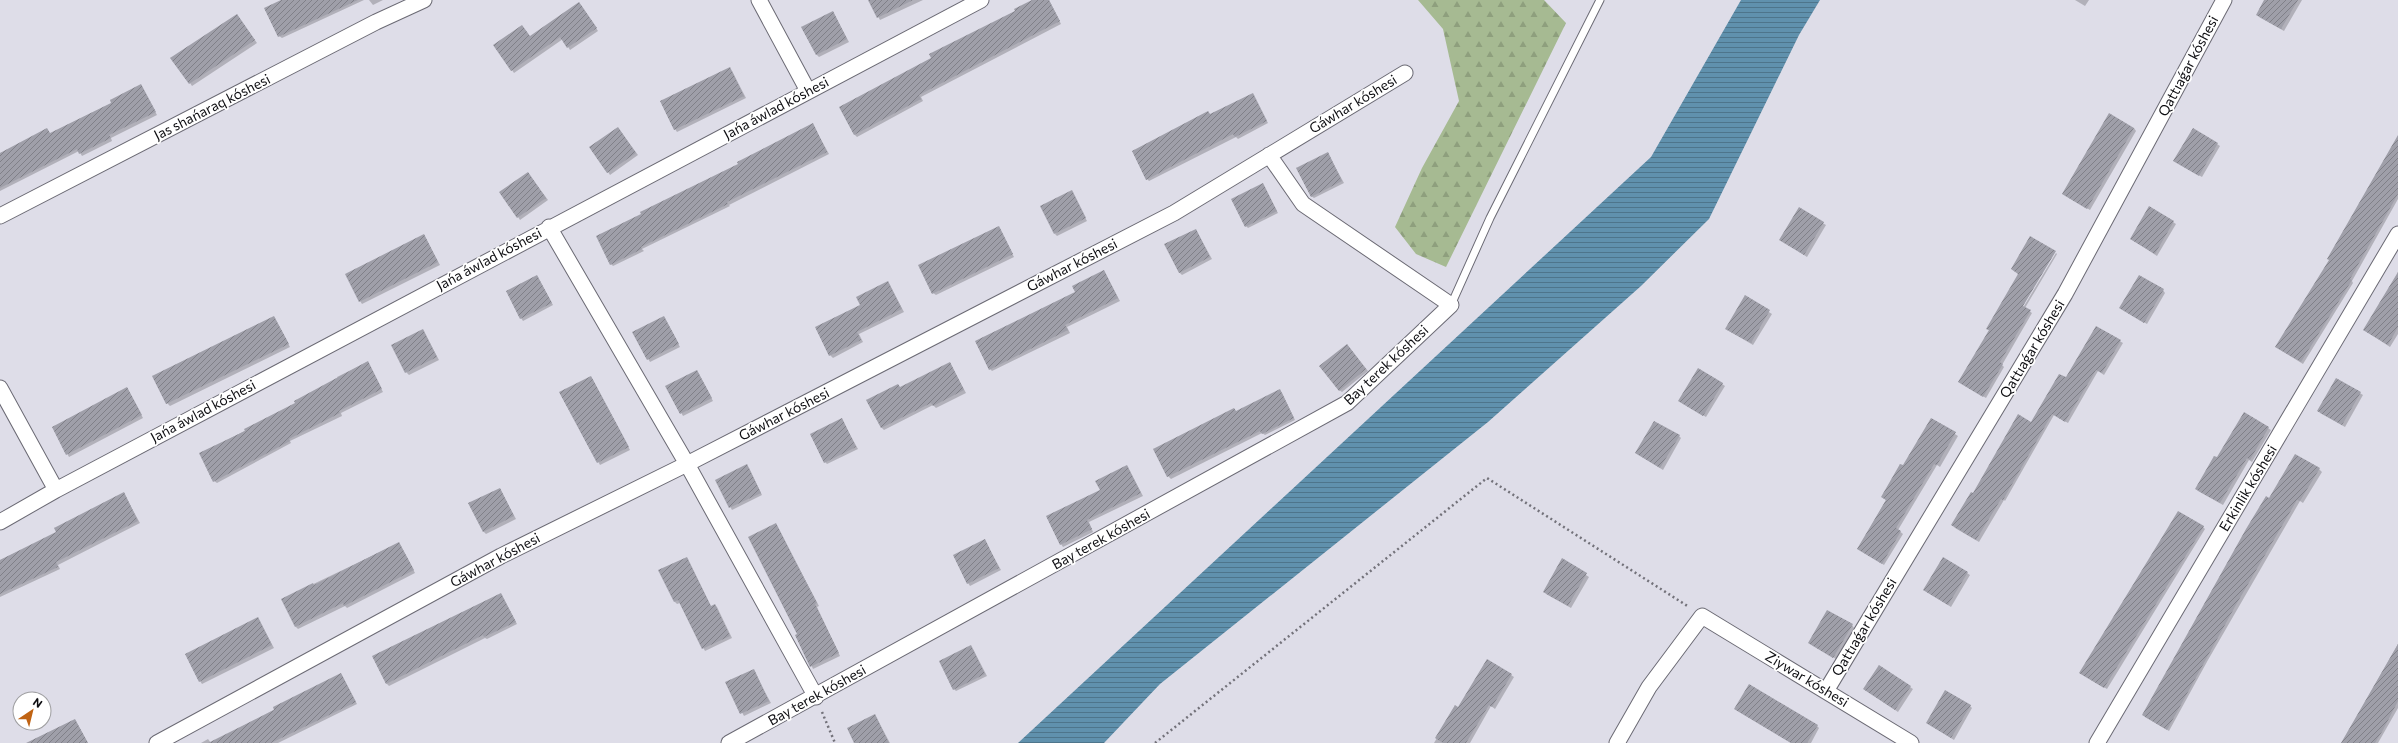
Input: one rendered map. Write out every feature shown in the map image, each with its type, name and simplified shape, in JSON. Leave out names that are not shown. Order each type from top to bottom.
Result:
[{"type":"street","name":"Jas shańaraq kóshesi","points":[[0,216],[376,22],[424,0]]},
{"type":"street","points":[[759,0],[808,90]]},
{"type":"street","name":"Jańa áwlad kóshesi","points":[[0,522],[56,490],[549,227],[981,0]]},
{"type":"street","name":"Qattıaǵar kóshesi","points":[[1826,691],[2065,294],[2224,0]]},
{"type":"street","name":"Gáwhar kóshesi","points":[[157,743],[501,556],[687,464],[1174,213],[1404,73]]},
{"type":"street","points":[[1269,155],[1303,204],[1451,305]]},
{"type":"street","points":[[549,227],[687,464],[816,696]]},
{"type":"street","name":"Erkinlik kóshesi","points":[[2097,743],[2398,234]]},
{"type":"street","name":"Bay terek kóshesi","points":[[729,743],[1347,403],[1451,305]]},
{"type":"street","points":[[0,388],[56,490]]},
{"type":"street","points":[[1617,743],[1649,688],[1702,616]]},
{"type":"street","name":"Ziywar kóshesi","points":[[1702,616],[1911,743]]},
{"type":"lane","points":[[1451,305],[1490,218],[1600,0]]},
{"type":"path","points":[[1155,743],[1487,478],[1702,616]]},
{"type":"path","points":[[816,696],[835,743]]},
{"type":"green space","points":[[1418,0],[1544,0],[1566,23],[1446,267],[1416,254],[1395,227],[1422,168],[1459,101],[1443,29]]},
{"type":"water","points":[[1741,0],[1820,0],[1799,35],[1709,219],[1641,286],[1488,422],[1160,684],[1104,743],[1018,743],[1651,157]]},
{"type":"building","points":[[281,0],[358,0],[278,37],[264,8]]},
{"type":"building","points":[[868,0],[913,0],[877,18]]},
{"type":"building","points":[[1032,0],[1049,0],[1060,21],[919,95],[921,99],[854,135],[839,107],[931,58],[929,54],[1015,11],[1014,9]]},
{"type":"building","points":[[2264,0],[2298,0],[2281,29],[2256,15]]},
{"type":"building","points":[[579,2],[597,28],[567,48],[560,37],[511,71],[493,45],[522,25],[530,36]]},
{"type":"building","points":[[833,11],[847,39],[816,55],[801,27]]},
{"type":"building","points":[[237,14],[255,40],[189,84],[170,58]]},
{"type":"building","points":[[730,67],[744,96],[674,130],[660,101]]},
{"type":"building","points":[[141,84],[156,112],[109,135],[111,138],[79,154],[77,149],[0,188],[0,153],[47,128],[50,133],[111,103],[110,100]]},
{"type":"building","points":[[1253,93],[1267,121],[1235,137],[1233,134],[1146,180],[1132,151],[1208,111],[1210,114]]},
{"type":"building","points":[[2109,113],[2134,128],[2087,209],[2062,194]]},
{"type":"building","points":[[813,123],[827,152],[727,202],[728,204],[641,247],[642,249],[610,265],[596,236],[641,214],[640,212],[738,164],[737,162]]},
{"type":"building","points":[[618,127],[636,153],[607,173],[589,147]]},
{"type":"building","points":[[2193,128],[2218,143],[2199,176],[2173,161]]},
{"type":"building","points":[[2398,135],[2398,194],[2350,279],[2352,280],[2301,362],[2275,347],[2329,260],[2327,259]]},
{"type":"building","points":[[1328,152],[1342,181],[1311,197],[1296,168]]},
{"type":"building","points":[[528,172],[546,198],[517,218],[499,192]]},
{"type":"building","points":[[1263,183],[1277,211],[1245,227],[1231,199]]},
{"type":"building","points":[[1072,190],[1086,218],[1054,234],[1040,206]]},
{"type":"building","points":[[2149,206],[2174,221],[2155,254],[2130,239]]},
{"type":"building","points":[[1799,207],[1824,222],[1804,255],[1779,240]]},
{"type":"building","points":[[999,226],[1013,254],[932,294],[918,265]]},
{"type":"building","points":[[1196,229],[1210,257],[1179,273],[1164,244]]},
{"type":"building","points":[[424,234],[438,262],[359,302],[345,274]]},
{"type":"building","points":[[2030,236],[2056,251],[2023,306],[2031,310],[2000,362],[2003,364],[1983,397],[1958,382],[1989,330],[1986,329],[2018,274],[2011,269]]},
{"type":"building","points":[[1104,270],[1118,298],[1065,325],[1068,330],[989,370],[975,341],[1075,292],[1072,286]]},
{"type":"building","points":[[2398,272],[2398,327],[2388,345],[2363,330]]},
{"type":"building","points":[[537,275],[552,303],[520,319],[506,291]]},
{"type":"building","points":[[2139,275],[2164,289],[2144,323],[2119,308]]},
{"type":"building","points":[[888,281],[902,309],[857,332],[861,340],[829,356],[815,327],[860,305],[856,297]]},
{"type":"building","points":[[1745,295],[1770,310],[1751,343],[1725,329]]},
{"type":"building","points":[[274,316],[289,344],[166,404],[152,376]]},
{"type":"building","points":[[664,316],[679,344],[647,360],[632,332]]},
{"type":"building","points":[[2096,326],[2121,340],[2102,373],[2096,370],[2065,422],[2052,414],[2003,500],[2001,499],[1976,540],[1951,525],[1971,492],[1973,493],[2018,414],[2031,422],[2059,374],[2066,377]]},
{"type":"building","points":[[423,329],[437,357],[405,373],[391,345]]},
{"type":"building","points":[[1347,344],[1366,369],[1339,391],[1319,366]]},
{"type":"building","points":[[368,361],[382,389],[339,411],[340,413],[289,439],[290,441],[213,482],[199,453],[245,431],[244,429],[295,403],[294,401]]},
{"type":"building","points":[[950,362],[964,390],[933,406],[931,403],[881,428],[866,400],[898,384],[900,387]]},
{"type":"building","points":[[1698,368],[1723,383],[1703,416],[1678,401]]},
{"type":"building","points":[[697,370],[712,398],[680,414],[665,386]]},
{"type":"building","points":[[591,376],[629,447],[597,463],[559,392]]},
{"type":"building","points":[[2336,378],[2361,392],[2342,425],[2317,411]]},
{"type":"building","points":[[127,387],[142,415],[66,455],[52,427]]},
{"type":"building","points":[[1280,389],[1294,418],[1262,434],[1260,431],[1167,477],[1153,449],[1234,408],[1236,411]]},
{"type":"building","points":[[2244,412],[2269,427],[2250,460],[2247,458],[2220,503],[2195,489],[2214,456],[2217,457]]},
{"type":"building","points":[[842,418],[856,447],[824,463],[810,434]]},
{"type":"building","points":[[1931,418],[1956,432],[1937,465],[1934,464],[1896,528],[1901,531],[1882,564],[1857,549],[1886,500],[1881,497],[1900,464],[1903,465]]},
{"type":"building","points":[[1654,421],[1680,435],[1660,468],[1635,453]]},
{"type":"building","points":[[2295,454],[2320,468],[2300,501],[2297,500],[2237,603],[2167,730],[2142,715],[2246,529],[2266,496],[2269,498]]},
{"type":"building","points":[[747,464],[761,493],[729,508],[715,480]]},
{"type":"building","points":[[1127,465],[1141,493],[1087,520],[1092,529],[1060,545],[1046,516],[1100,490],[1095,481]]},
{"type":"building","points":[[500,488],[514,516],[483,532],[468,503]]},
{"type":"building","points":[[124,492],[138,521],[56,562],[58,567],[0,594],[0,560],[56,532],[54,528]]},
{"type":"building","points":[[2178,511],[2204,526],[2104,688],[2079,673]]},
{"type":"building","points":[[776,523],[817,603],[815,604],[839,653],[810,667],[795,635],[797,634],[748,537]]},
{"type":"building","points":[[985,539],[999,568],[967,584],[953,555]]},
{"type":"building","points":[[399,542],[414,570],[344,606],[343,603],[295,627],[281,599],[313,583],[314,585]]},
{"type":"building","points":[[687,557],[711,606],[715,604],[730,636],[702,649],[678,600],[674,602],[658,570]]},
{"type":"building","points":[[1943,557],[1968,572],[1948,605],[1923,590]]},
{"type":"building","points":[[1562,558],[1587,573],[1568,606],[1543,592]]},
{"type":"building","points":[[501,593],[516,622],[484,637],[483,635],[386,684],[372,656]]},
{"type":"building","points":[[1827,610],[1853,624],[1833,658],[1808,643]]},
{"type":"building","points":[[258,617],[272,645],[199,682],[185,654]]},
{"type":"building","points":[[2398,644],[2398,701],[2383,730],[2375,743],[2341,743]]},
{"type":"building","points":[[971,645],[985,674],[953,690],[939,661]]},
{"type":"building","points":[[1487,659],[1512,674],[1492,707],[1489,705],[1466,743],[1443,743],[1435,738],[1455,705],[1458,707]]},
{"type":"building","points":[[1879,665],[1911,686],[1895,710],[1863,689]]},
{"type":"building","points":[[754,669],[769,701],[740,714],[725,682]]},
{"type":"building","points":[[341,673],[356,702],[271,743],[208,743],[274,710],[273,707]]},
{"type":"building","points":[[1749,684],[1818,725],[1807,743],[1791,743],[1734,709]]},
{"type":"building","points":[[1945,690],[1971,705],[1951,738],[1926,723]]},
{"type":"building","points":[[875,714],[889,743],[854,743],[847,728]]},
{"type":"building","points":[[75,719],[88,743],[26,743]]}]
